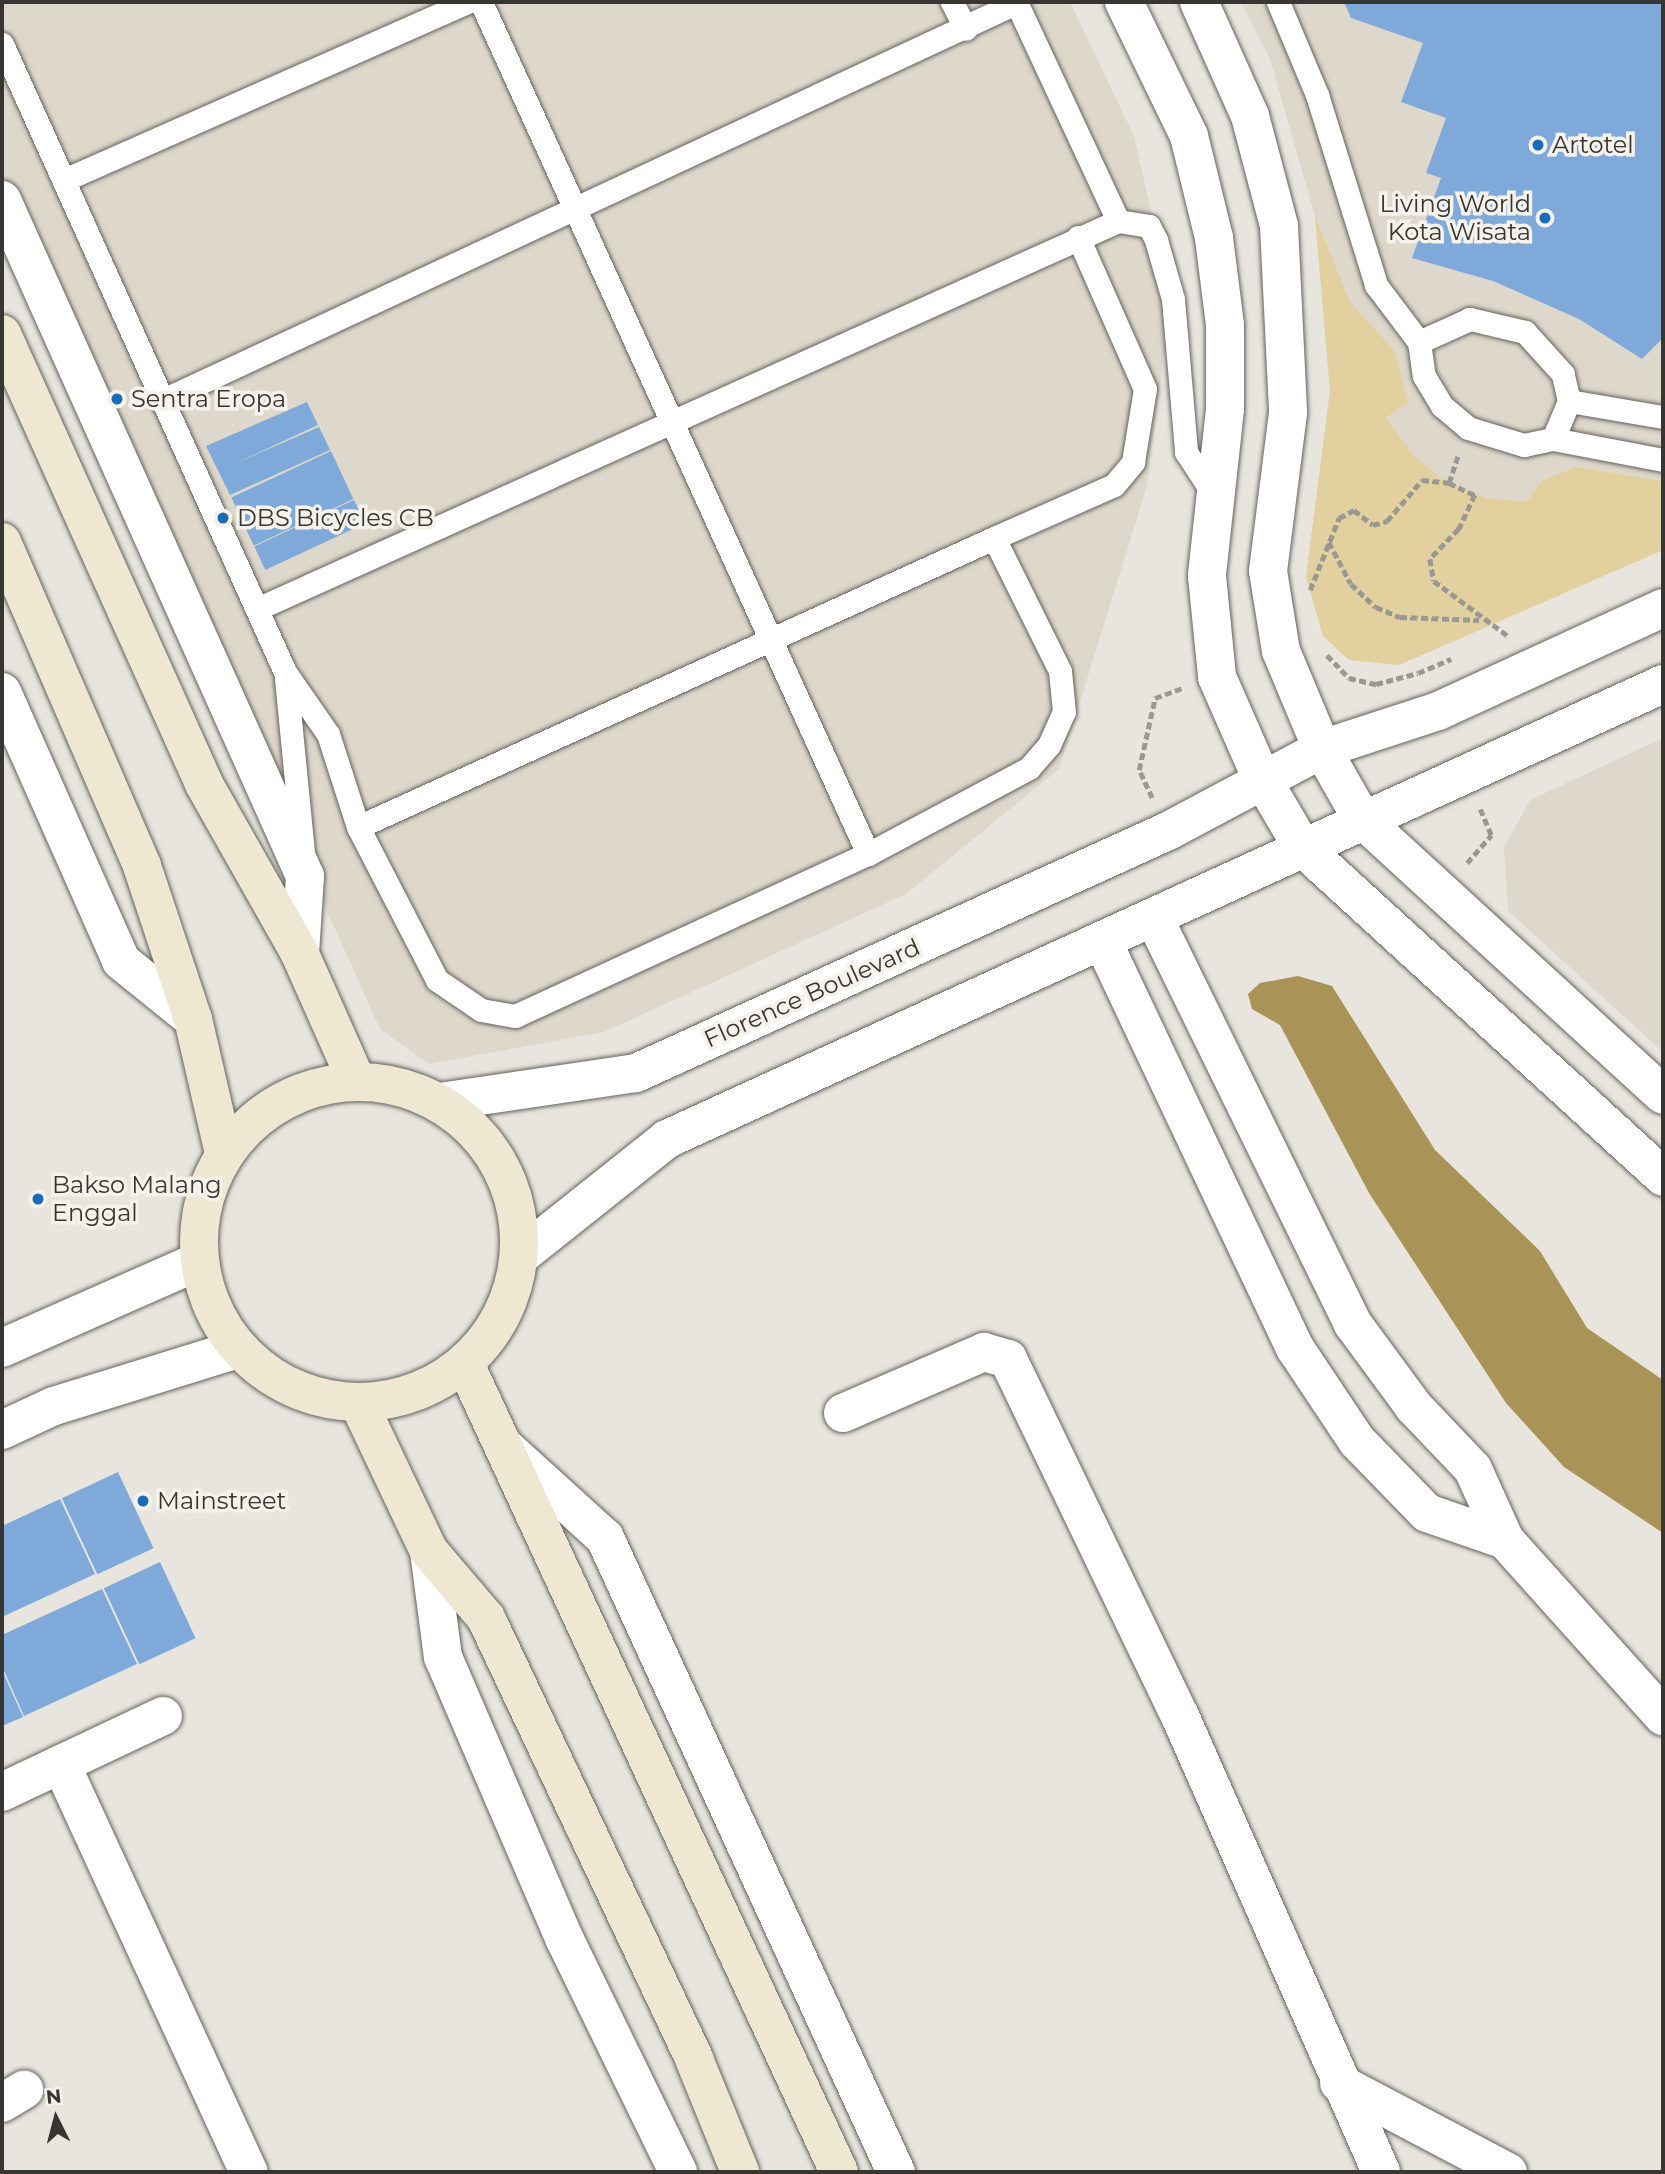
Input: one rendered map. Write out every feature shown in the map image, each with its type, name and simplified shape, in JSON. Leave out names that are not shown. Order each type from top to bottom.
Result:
[{"type":"street","points":[[1124,2],[1189,136],[1214,238],[1225,325],[1225,409],[1207,576],[1217,677],[1261,777],[1302,847],[1663,1177]]},
{"type":"street","points":[[1199,2],[1250,116],[1279,226],[1289,413],[1268,571],[1281,651],[1322,749],[1362,820],[1663,1095]]},
{"type":"street","points":[[2,200],[304,876],[300,954]]},
{"type":"street","points":[[2,334],[204,784],[300,954],[356,1080]]},
{"type":"street","points":[[2,541],[142,866],[193,1019],[223,1149]]},
{"type":"street","name":"Florence Boulevard","points":[[440,1102],[636,1073],[1168,831],[1261,777],[1322,749],[1438,711],[1663,608]]},
{"type":"street","points":[[520,1256],[667,1139],[1663,684]]},
{"type":"street","points":[[2,692],[121,961],[193,1019]]},
{"type":"street","points":[[1154,918],[1353,1324],[1413,1407],[1473,1469],[1505,1539],[1663,1716]]},
{"type":"street","points":[[1102,942],[1295,1348],[1357,1441],[1427,1513],[1505,1539]]},
{"type":"street","points":[[356,1080],[393,1084],[440,1102],[479,1134],[503,1168],[517,1210],[520,1256],[509,1302],[465,1364],[414,1392],[360,1405],[305,1394],[238,1349],[209,1298],[199,1261],[200,1220],[223,1149],[262,1113],[300,1092],[356,1080]]},
{"type":"street","points":[[2,1348],[199,1261]]},
{"type":"street","points":[[2,1430],[54,1406],[238,1349]]},
{"type":"street","points":[[843,1413],[984,1352],[1008,1359],[1180,1716],[1339,2083],[1381,2172]]},
{"type":"street","points":[[465,1364],[839,2172]]},
{"type":"street","points":[[360,1405],[429,1551],[486,1618],[694,2059],[735,2169]]},
{"type":"street","points":[[505,1447],[605,1538],[896,2172]]},
{"type":"street","points":[[429,1551],[443,1657],[565,1940],[678,2172]]},
{"type":"street","points":[[2,1791],[163,1716]]},
{"type":"street","points":[[61,1765],[249,2172]]},
{"type":"street","points":[[1339,2083],[1508,2172]]},
{"type":"lane","points":[[64,180],[467,2]]},
{"type":"lane","points":[[481,2],[774,639],[868,854]]},
{"type":"lane","points":[[952,2],[966,29]]},
{"type":"lane","points":[[1278,2],[1317,95],[1376,285],[1419,342],[1430,386],[1468,428],[1524,446],[1553,439],[1663,460]]},
{"type":"lane","points":[[162,401],[578,211],[1017,3],[1118,220]]},
{"type":"lane","points":[[2,44],[162,401],[260,608],[285,672],[299,768],[304,876]]},
{"type":"lane","points":[[2,73],[30,107]]},
{"type":"lane","points":[[260,608],[1118,220],[1149,226],[1156,240],[1173,299],[1185,452],[1214,495]]},
{"type":"lane","points":[[358,827],[1114,485],[1133,462],[1144,389],[1078,237]]},
{"type":"lane","points":[[1419,342],[1470,319],[1499,321],[1548,350],[1569,401],[1553,439]]},
{"type":"lane","points":[[1569,401],[1663,417]]},
{"type":"lane","points":[[285,672],[328,734],[358,827],[437,980],[481,1010],[515,1016],[868,854],[1029,768],[1049,745],[1064,712],[1060,671],[995,538]]},
{"type":"path","points":[[1449,483],[1468,428]]},
{"type":"path","points":[[1308,596],[1339,518],[1354,510],[1373,524],[1387,521],[1422,480],[1449,483],[1475,495],[1430,567],[1434,580],[1480,620],[1510,635],[1499,640]]},
{"type":"path","points":[[1329,542],[1351,584],[1376,607],[1401,617],[1480,620]]},
{"type":"path","points":[[1281,651],[1316,640],[1337,670],[1376,684],[1418,673],[1464,654]]},
{"type":"path","points":[[1418,673],[1438,711]]},
{"type":"path","points":[[1168,831],[1139,770],[1155,698],[1217,677]]},
{"type":"path","points":[[1442,894],[1491,835],[1466,775]]},
{"type":"shaded area","points":[[2,2],[1070,2],[1134,136],[1171,301],[1147,486],[1059,769],[906,894],[604,1032],[429,1064],[380,1029],[2,187]]},
{"type":"shaded area","points":[[1241,2],[1663,2],[1663,550],[1399,665],[1349,660],[1323,636],[1306,577],[1330,391],[1315,216],[1270,59]]},
{"type":"shaded area","points":[[1315,216],[1350,302],[1394,350],[1408,402],[1386,418],[1413,455],[1443,480],[1486,498],[1527,502],[1541,481],[1576,467],[1663,481],[1663,550],[1399,665],[1349,660],[1323,636],[1306,577],[1330,391]]},
{"type":"shaded area","points":[[1663,738],[1663,1052],[1508,911],[1504,847],[1530,800]]},
{"type":"shaded area","points":[[1298,976],[1332,986],[1435,1150],[1540,1251],[1587,1328],[1663,1380],[1663,1533],[1564,1467],[1506,1403],[1369,1193],[1280,1025],[1252,1009],[1248,994],[1260,983]]},
{"type":"building","name":"Living World Kota Wisata","points":[[1344,2],[1663,2],[1663,338],[1642,359],[1579,319],[1493,281],[1412,258],[1441,178],[1426,173],[1446,118],[1401,102],[1423,43],[1351,18]]},
{"type":"building","points":[[307,402],[318,425],[234,464],[319,427],[330,450],[230,495],[206,446]]},
{"type":"building","points":[[331,451],[353,499],[254,546],[231,497]]},
{"type":"building","points":[[354,500],[365,524],[265,570],[254,546]]},
{"type":"building","points":[[118,1472],[153,1548],[97,1574],[62,1498]]},
{"type":"building","points":[[60,1499],[95,1574],[2,1617],[2,1526]]},
{"type":"building","points":[[160,1562],[195,1638],[139,1664],[104,1588]]},
{"type":"building","points":[[102,1589],[137,1664],[24,1716],[2,1666],[2,1635]]},
{"type":"building","points":[[2,1670],[23,1717],[2,1726]]},
{"type":"place","name":"Artotel","points":[[1538,145]]},
{"type":"place","name":"Living World Kota Wisata","points":[[1545,218]]},
{"type":"place","name":"Sentra Eropa","points":[[117,399]]},
{"type":"place","name":"DBS Bicycles CB","points":[[223,518]]},
{"type":"place","name":"Bakso Malang Enggal","points":[[38,1199]]},
{"type":"place","name":"Mainstreet","points":[[143,1501]]}]
